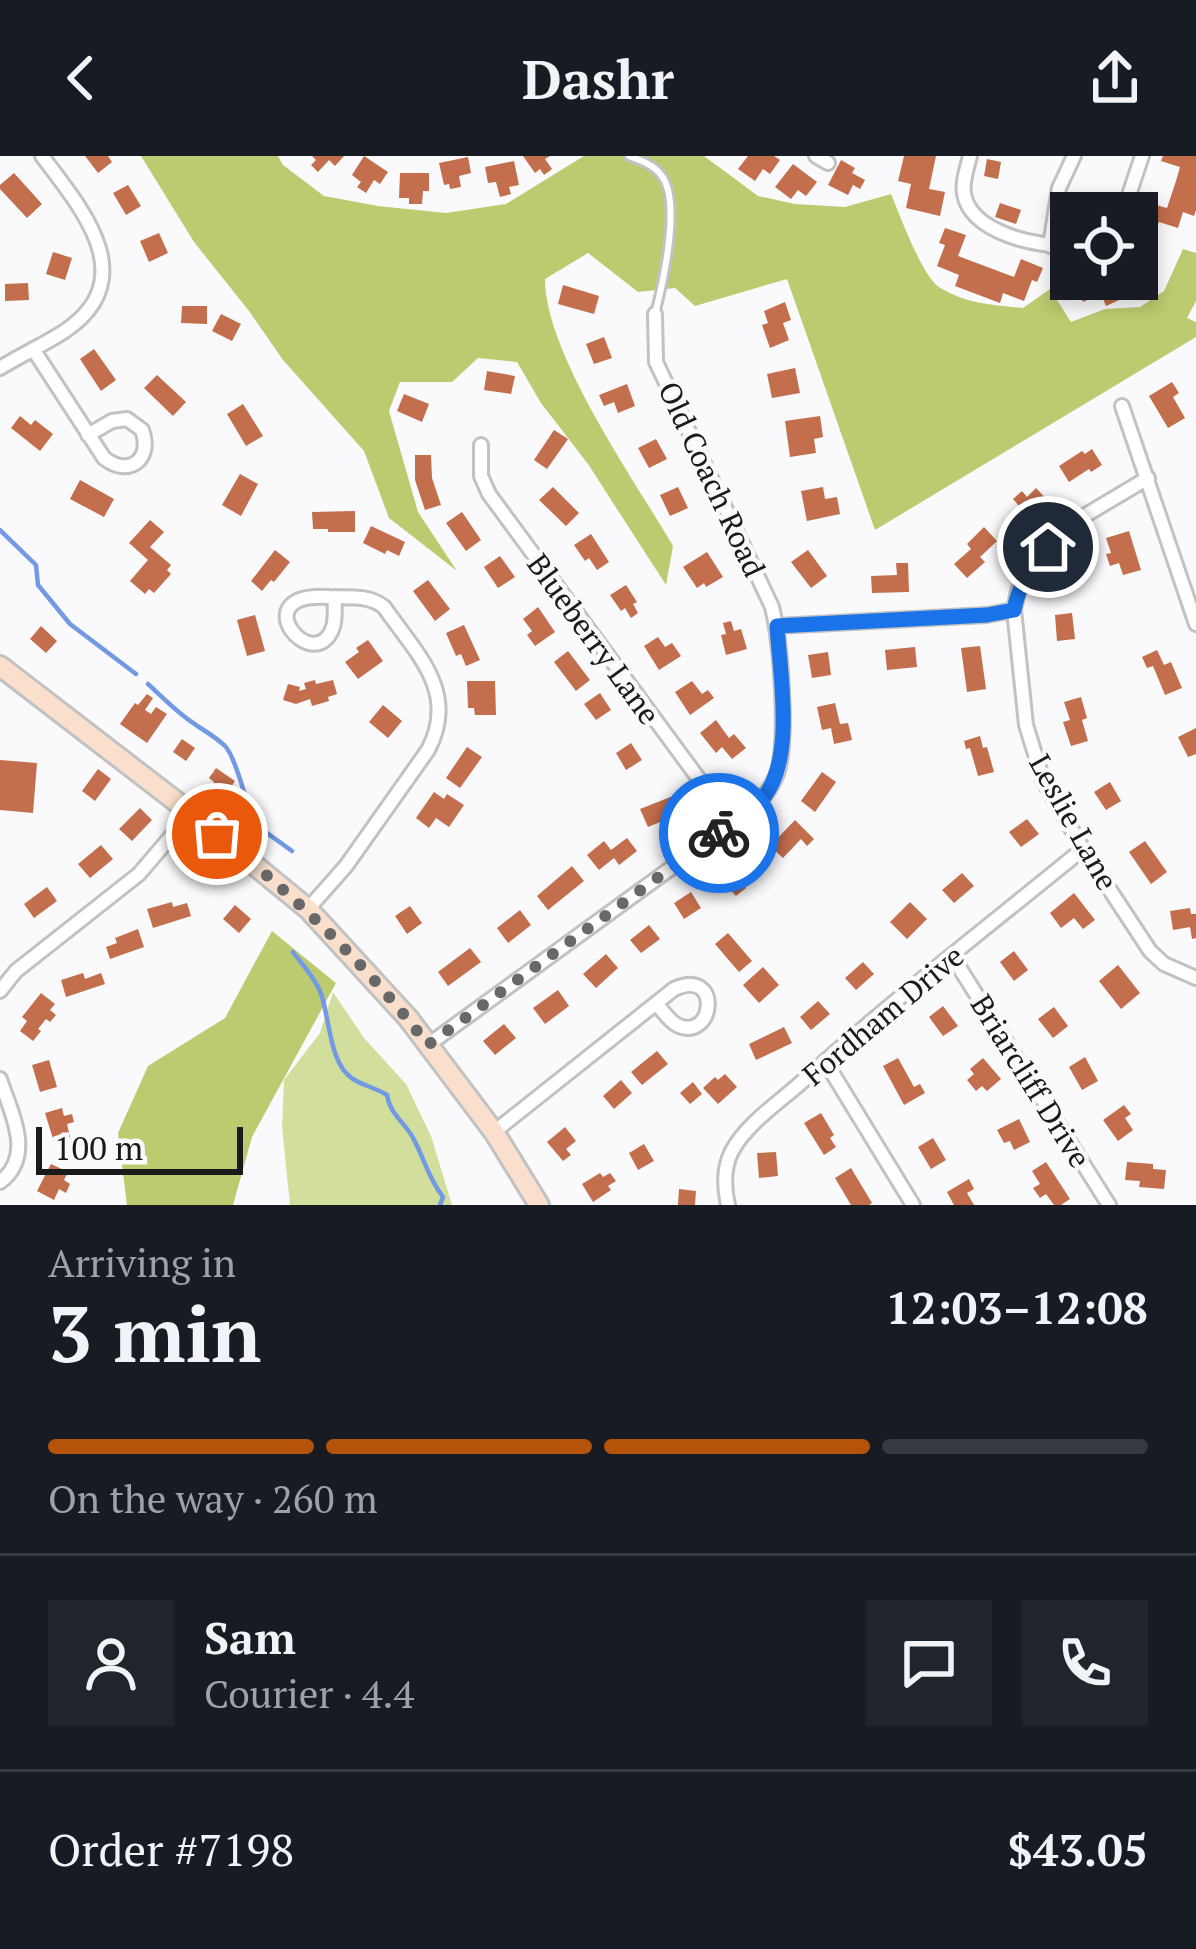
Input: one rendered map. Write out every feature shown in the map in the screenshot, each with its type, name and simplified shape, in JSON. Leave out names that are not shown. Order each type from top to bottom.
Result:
[{"type":"main road","points":[[0,666],[308,909],[408,1018],[494,1132],[539,1205]]},
{"type":"street","points":[[0,368],[65,330],[89,309],[103,273],[97,236],[88,218],[42,156]]},
{"type":"street","points":[[970,156],[964,189],[974,215],[1002,232],[1050,246]]},
{"type":"street","points":[[1059,192],[1074,156]]},
{"type":"street","points":[[1130,192],[1142,156]]},
{"type":"street","name":"Old Coach Road","points":[[428,1045],[755,807],[779,767],[782,724],[772,607],[656,362],[656,314]]},
{"type":"street","points":[[33,349],[88,435],[104,458],[116,466],[134,464],[146,448],[142,430],[127,419],[112,421],[88,435]]},
{"type":"street","points":[[1122,406],[1196,624]]},
{"type":"street","name":"Blueberry Lane","points":[[481,445],[481,476],[489,494],[732,824]]},
{"type":"street","points":[[777,626],[1014,610],[1028,572],[1048,547],[1074,522],[1148,478]]},
{"type":"street","points":[[308,909],[346,866],[428,750],[440,710],[428,671],[384,607],[367,598],[335,597],[307,597],[295,603],[288,615],[293,634],[307,642],[326,637],[334,623],[335,597]]},
{"type":"street","name":"Leslie Lane","points":[[1014,610],[1026,725],[1043,780],[1150,951],[1164,964],[1196,978]]},
{"type":"street","points":[[0,991],[16,971],[139,874],[191,813]]},
{"type":"street","name":"Fordham Drive","points":[[728,1205],[725,1176],[735,1146],[825,1061],[1083,849]]},
{"type":"street","name":"Briarcliff Drive","points":[[952,956],[1109,1205]]},
{"type":"street","points":[[494,1132],[656,1003]]},
{"type":"street","points":[[825,1061],[913,1205]]},
{"type":"street","points":[[0,1079],[20,1152],[11,1174],[0,1182]]},
{"type":"lane","points":[[629,156],[661,174],[669,191],[670,235],[656,314]]},
{"type":"green space","points":[[141,156],[278,156],[324,196],[446,213],[506,204],[584,156],[704,156],[758,196],[795,204],[845,207],[891,194],[919,258],[939,287],[969,300],[1023,308],[1050,289],[1050,300],[1057,300],[1071,322],[1105,309],[1140,307],[1158,300],[1183,249],[1196,253],[1196,301],[1187,318],[1196,322],[1196,337],[875,530],[787,279],[695,306],[675,288],[638,292],[588,253],[545,279],[549,309],[594,415],[673,546],[666,585],[517,362],[478,358],[452,382],[400,382],[389,411],[418,512],[457,571],[389,518],[364,451],[283,360],[194,242]]},
{"type":"green space","points":[[272,931],[336,983],[252,1137],[233,1205],[127,1205],[118,1133],[148,1066],[225,1018]]},
{"type":"green space","points":[[333,992],[364,1038],[406,1084],[431,1136],[452,1205],[290,1205],[282,1127],[284,1080],[320,1033]]},
{"type":"building","points":[[85,156],[108,156],[112,162],[98,173]]},
{"type":"building","points":[[312,156],[344,156],[335,166],[329,160],[318,172],[311,165],[316,160]]},
{"type":"building","points":[[364,156],[388,172],[380,184],[374,180],[366,193],[352,175]]},
{"type":"building","points":[[523,156],[550,156],[545,159],[552,169],[544,175],[540,169],[535,173]]},
{"type":"building","points":[[748,156],[780,160],[770,174],[763,169],[755,181],[738,169]]},
{"type":"building","points":[[904,156],[936,156],[929,189],[945,192],[940,216],[906,208],[911,184],[898,181]]},
{"type":"building","points":[[1163,156],[1196,156],[1196,210],[1194,216],[1183,212],[1178,228],[1158,224],[1158,206],[1167,208],[1180,167],[1161,161]]},
{"type":"building","points":[[468,157],[471,173],[459,176],[461,187],[444,185],[439,163]]},
{"type":"building","points":[[987,159],[1001,162],[998,179],[984,176]]},
{"type":"building","points":[[841,160],[865,180],[860,189],[853,185],[848,195],[828,185]]},
{"type":"building","points":[[514,161],[519,185],[509,187],[511,194],[500,197],[496,182],[488,183],[485,167]]},
{"type":"building","points":[[793,164],[817,182],[806,196],[798,190],[791,199],[775,187]]},
{"type":"building","points":[[14,173],[42,204],[27,218],[0,189]]},
{"type":"building","points":[[400,173],[429,173],[429,191],[423,191],[422,204],[399,198]]},
{"type":"building","points":[[128,185],[141,206],[126,215],[113,193]]},
{"type":"building","points":[[1000,203],[1021,210],[1016,224],[995,217]]},
{"type":"building","points":[[945,228],[966,235],[958,256],[1014,277],[1021,259],[1043,268],[1024,301],[1003,293],[1000,303],[955,286],[959,275],[937,266]]},
{"type":"building","points":[[159,233],[168,253],[149,262],[140,241]]},
{"type":"building","points":[[53,252],[72,258],[65,280],[46,274]]},
{"type":"building","points":[[28,283],[29,300],[5,301],[5,284]]},
{"type":"building","points":[[563,285],[599,296],[594,314],[558,304]]},
{"type":"building","points":[[785,302],[791,320],[783,323],[789,340],[770,348],[762,325],[768,323],[764,311]]},
{"type":"building","points":[[182,306],[207,306],[207,324],[181,323]]},
{"type":"building","points":[[221,314],[241,324],[232,341],[212,331]]},
{"type":"building","points":[[604,337],[612,358],[594,364],[586,344]]},
{"type":"building","points":[[94,349],[116,380],[101,391],[80,359]]},
{"type":"building","points":[[795,368],[800,393],[772,398],[767,374]]},
{"type":"building","points":[[487,371],[515,376],[511,394],[484,390]]},
{"type":"building","points":[[157,375],[186,402],[173,416],[144,388]]},
{"type":"building","points":[[1172,382],[1179,393],[1173,397],[1185,418],[1168,428],[1149,396]]},
{"type":"building","points":[[627,384],[635,406],[618,413],[614,402],[604,406],[599,395]]},
{"type":"building","points":[[404,394],[429,404],[422,422],[397,411]]},
{"type":"building","points":[[243,404],[263,436],[246,446],[227,414]]},
{"type":"building","points":[[20,416],[31,425],[35,420],[53,434],[40,451],[11,428]]},
{"type":"building","points":[[820,416],[823,437],[814,439],[816,453],[790,457],[785,421]]},
{"type":"building","points":[[554,430],[568,439],[547,469],[534,460]]},
{"type":"building","points":[[656,439],[667,459],[649,468],[638,448]]},
{"type":"building","points":[[1092,449],[1102,465],[1069,482],[1059,466]]},
{"type":"building","points":[[415,455],[431,455],[441,505],[425,510],[415,480]]},
{"type":"building","points":[[240,474],[258,484],[241,516],[222,505]]},
{"type":"building","points":[[80,480],[114,499],[104,517],[70,499]]},
{"type":"building","points":[[553,487],[579,513],[566,526],[539,500]]},
{"type":"building","points":[[678,487],[688,508],[670,516],[660,495]]},
{"type":"building","points":[[823,487],[825,499],[837,497],[840,514],[807,521],[801,491]]},
{"type":"building","points":[[1036,488],[1049,502],[1021,527],[1010,514],[1019,506],[1013,499],[1022,491],[1027,497]]},
{"type":"building","points":[[355,511],[355,532],[313,529],[312,512]]},
{"type":"building","points":[[462,512],[481,540],[466,551],[446,523]]},
{"type":"building","points":[[150,520],[164,532],[150,547],[171,565],[167,570],[171,574],[154,593],[149,589],[145,594],[130,581],[148,560],[129,543]]},
{"type":"building","points":[[371,526],[405,542],[399,556],[363,543]]},
{"type":"building","points":[[984,527],[997,541],[980,557],[985,562],[967,578],[954,564],[971,549],[967,544]]},
{"type":"building","points":[[1129,531],[1141,570],[1123,575],[1119,563],[1110,566],[1106,538]]},
{"type":"building","points":[[591,534],[609,562],[597,570],[574,545]]},
{"type":"building","points":[[275,550],[290,562],[262,591],[251,581]]},
{"type":"building","points":[[808,550],[827,576],[811,588],[791,562]]},
{"type":"building","points":[[707,552],[723,577],[697,588],[683,567]]},
{"type":"building","points":[[500,556],[515,577],[498,588],[484,567]]},
{"type":"building","points":[[896,563],[908,563],[909,592],[872,593],[871,576],[897,575]]},
{"type":"building","points":[[428,580],[450,609],[435,621],[413,591]]},
{"type":"building","points":[[626,585],[637,602],[633,604],[638,613],[631,618],[610,595]]},
{"type":"building","points":[[538,607],[555,632],[535,646],[523,619]]},
{"type":"building","points":[[1072,613],[1075,639],[1057,641],[1055,615]]},
{"type":"building","points":[[255,615],[265,651],[247,656],[237,620]]},
{"type":"building","points":[[731,621],[734,631],[741,629],[747,649],[726,655],[721,635],[726,634],[723,623]]},
{"type":"building","points":[[464,625],[480,660],[466,666],[446,633]]},
{"type":"building","points":[[41,626],[57,641],[46,653],[30,639]]},
{"type":"building","points":[[658,637],[665,647],[672,643],[681,656],[659,670],[644,646]]},
{"type":"building","points":[[368,640],[383,661],[358,679],[345,662]]},
{"type":"building","points":[[980,646],[986,689],[967,692],[961,648]]},
{"type":"building","points":[[915,647],[917,667],[887,670],[885,650]]},
{"type":"building","points":[[1157,650],[1164,665],[1171,662],[1182,688],[1165,695],[1153,666],[1147,668],[1142,657]]},
{"type":"building","points":[[568,651],[590,680],[576,691],[554,662]]},
{"type":"building","points":[[828,652],[831,675],[812,678],[808,655]]},
{"type":"building","points":[[315,680],[316,684],[333,680],[337,694],[312,706],[310,699],[296,704],[283,700],[288,684],[300,687],[299,691],[306,689],[304,683]]},
{"type":"building","points":[[467,681],[495,681],[496,715],[475,715],[474,708],[468,708]]},
{"type":"building","points":[[692,681],[702,694],[708,690],[714,698],[690,715],[675,692]]},
{"type":"building","points":[[600,693],[611,710],[596,720],[584,704]]},
{"type":"building","points":[[147,694],[153,698],[145,710],[151,714],[156,707],[167,714],[147,743],[120,724]]},
{"type":"building","points":[[1081,697],[1088,741],[1071,746],[1063,722],[1070,720],[1064,702]]},
{"type":"building","points":[[835,703],[840,724],[848,723],[852,740],[834,744],[831,728],[822,730],[817,707]]},
{"type":"building","points":[[383,705],[402,721],[388,738],[369,722]]},
{"type":"building","points":[[716,720],[729,738],[734,734],[746,748],[732,759],[722,747],[716,753],[700,733]]},
{"type":"building","points":[[1196,728],[1196,754],[1188,757],[1178,737]]},
{"type":"building","points":[[980,736],[994,772],[978,776],[964,741]]},
{"type":"building","points":[[182,739],[195,748],[186,761],[173,752]]},
{"type":"building","points":[[631,743],[642,760],[626,770],[616,753]]},
{"type":"building","points":[[467,747],[482,757],[460,788],[446,778]]},
{"type":"building","points":[[0,760],[37,763],[33,813],[0,810]]},
{"type":"building","points":[[216,768],[235,781],[228,792],[222,794],[211,786],[214,782],[209,778]]},
{"type":"building","points":[[98,769],[111,779],[95,801],[82,791]]},
{"type":"building","points":[[822,772],[836,782],[815,812],[801,801]]},
{"type":"building","points":[[1110,782],[1121,801],[1106,810],[1094,792]]},
{"type":"building","points":[[434,792],[464,805],[449,827],[436,818],[429,828],[416,818]]},
{"type":"building","points":[[673,796],[680,814],[648,827],[640,809]]},
{"type":"building","points":[[140,808],[152,820],[132,841],[119,829]]},
{"type":"building","points":[[1027,819],[1039,834],[1021,847],[1009,832]]},
{"type":"building","points":[[795,820],[814,839],[807,846],[801,839],[783,858],[770,846]]},
{"type":"building","points":[[627,838],[637,851],[619,865],[614,858],[599,870],[587,855],[604,841],[611,850]]},
{"type":"building","points":[[1145,841],[1167,872],[1151,884],[1129,852]]},
{"type":"building","points":[[101,845],[113,859],[90,878],[78,864]]},
{"type":"building","points":[[744,856],[756,869],[741,882],[746,888],[736,896],[726,885],[733,879],[726,871]]},
{"type":"building","points":[[572,866],[584,881],[548,910],[537,896]]},
{"type":"building","points":[[962,873],[974,886],[954,903],[942,890]]},
{"type":"building","points":[[47,887],[57,901],[34,918],[24,904]]},
{"type":"building","points":[[691,892],[701,908],[684,919],[674,903]]},
{"type":"building","points":[[1074,893],[1095,920],[1083,929],[1074,918],[1061,928],[1050,913]]},
{"type":"building","points":[[172,902],[173,907],[187,903],[191,916],[153,928],[147,909]]},
{"type":"building","points":[[910,902],[927,919],[907,939],[890,922]]},
{"type":"building","points":[[235,905],[251,919],[239,933],[223,919]]},
{"type":"building","points":[[410,906],[422,923],[407,934],[395,916]]},
{"type":"building","points":[[1190,908],[1196,914],[1196,938],[1192,939],[1190,927],[1173,930],[1170,911]]},
{"type":"building","points":[[520,910],[531,925],[508,943],[497,928]]},
{"type":"building","points":[[649,925],[660,939],[641,953],[630,940]]},
{"type":"building","points":[[138,929],[144,947],[110,959],[106,947]]},
{"type":"building","points":[[728,933],[752,961],[739,972],[715,944]]},
{"type":"building","points":[[470,948],[481,962],[448,986],[438,972]]},
{"type":"building","points":[[1014,951],[1028,970],[1014,981],[1000,962]]},
{"type":"building","points":[[606,954],[618,968],[596,988],[583,974]]},
{"type":"building","points":[[863,962],[874,974],[856,990],[845,978]]},
{"type":"building","points":[[1118,965],[1140,993],[1121,1009],[1099,981]]},
{"type":"building","points":[[763,967],[779,985],[759,1003],[743,985]]},
{"type":"building","points":[[83,973],[85,979],[101,973],[105,984],[66,997],[61,980]]},
{"type":"building","points":[[558,990],[569,1006],[545,1024],[533,1008]]},
{"type":"building","points":[[41,993],[55,1004],[50,1010],[56,1015],[50,1022],[46,1019],[33,1041],[20,1031],[27,1021],[22,1017]]},
{"type":"building","points":[[818,1001],[830,1014],[811,1030],[800,1017]]},
{"type":"building","points":[[943,1006],[958,1026],[943,1036],[929,1017]]},
{"type":"building","points":[[1054,1007],[1068,1026],[1053,1038],[1038,1019]]},
{"type":"building","points":[[504,1024],[516,1038],[495,1055],[483,1041]]},
{"type":"building","points":[[784,1027],[792,1043],[756,1060],[749,1044]]},
{"type":"building","points":[[657,1051],[668,1064],[642,1085],[631,1072]]},
{"type":"building","points":[[1085,1057],[1098,1081],[1082,1090],[1069,1067]]},
{"type":"building","points":[[898,1058],[914,1087],[920,1084],[925,1093],[904,1105],[883,1066]]},
{"type":"building","points":[[983,1058],[1001,1079],[987,1091],[982,1086],[976,1091],[967,1080],[974,1074],[970,1069]]},
{"type":"building","points":[[49,1060],[57,1087],[40,1092],[32,1065]]},
{"type":"building","points":[[725,1074],[737,1087],[718,1104],[703,1088]]},
{"type":"building","points":[[621,1080],[632,1093],[614,1109],[603,1096]]},
{"type":"building","points":[[693,1082],[702,1094],[690,1104],[680,1093]]},
{"type":"building","points":[[1124,1105],[1133,1130],[1118,1141],[1103,1120]]},
{"type":"building","points":[[62,1108],[64,1116],[72,1114],[74,1122],[67,1124],[70,1137],[54,1142],[45,1113]]},
{"type":"building","points":[[821,1113],[836,1147],[824,1155],[804,1123]]},
{"type":"building","points":[[1019,1119],[1030,1142],[1014,1150],[997,1130]]},
{"type":"building","points":[[565,1127],[576,1141],[566,1149],[571,1155],[563,1161],[547,1142]]},
{"type":"building","points":[[933,1138],[946,1160],[931,1169],[918,1147]]},
{"type":"building","points":[[644,1144],[654,1161],[638,1170],[629,1153]]},
{"type":"building","points":[[776,1152],[778,1176],[759,1178],[757,1153]]},
{"type":"building","points":[[1046,1162],[1070,1199],[1061,1205],[1054,1205],[1046,1194],[1040,1198],[1033,1188],[1040,1184],[1032,1171]]},
{"type":"building","points":[[1127,1162],[1166,1170],[1164,1189],[1139,1187],[1140,1181],[1125,1180]]},
{"type":"building","points":[[51,1164],[68,1172],[64,1180],[70,1184],[66,1193],[59,1189],[54,1200],[37,1191]]},
{"type":"building","points":[[851,1168],[869,1205],[851,1205],[835,1178]]},
{"type":"building","points":[[600,1173],[603,1177],[610,1173],[616,1181],[593,1202],[582,1184]]},
{"type":"building","points":[[969,1179],[974,1189],[967,1193],[974,1205],[954,1205],[947,1192]]},
{"type":"building","points":[[679,1189],[696,1191],[695,1205],[678,1205]]},
{"type":"waterway","points":[[0,530],[36,565],[38,585],[70,624],[136,674]]},
{"type":"waterway","points":[[148,684],[225,746],[241,781],[249,820],[292,851]]},
{"type":"waterway","points":[[293,952],[320,991],[339,1062],[353,1079],[387,1095],[443,1197],[440,1205]]},
{"type":"way so far","points":[[217,834],[308,909],[428,1045],[719,833]]},
{"type":"route","points":[[719,833],[766,795],[779,767],[782,724],[777,626],[1014,610],[1028,572],[1048,547]]}]
